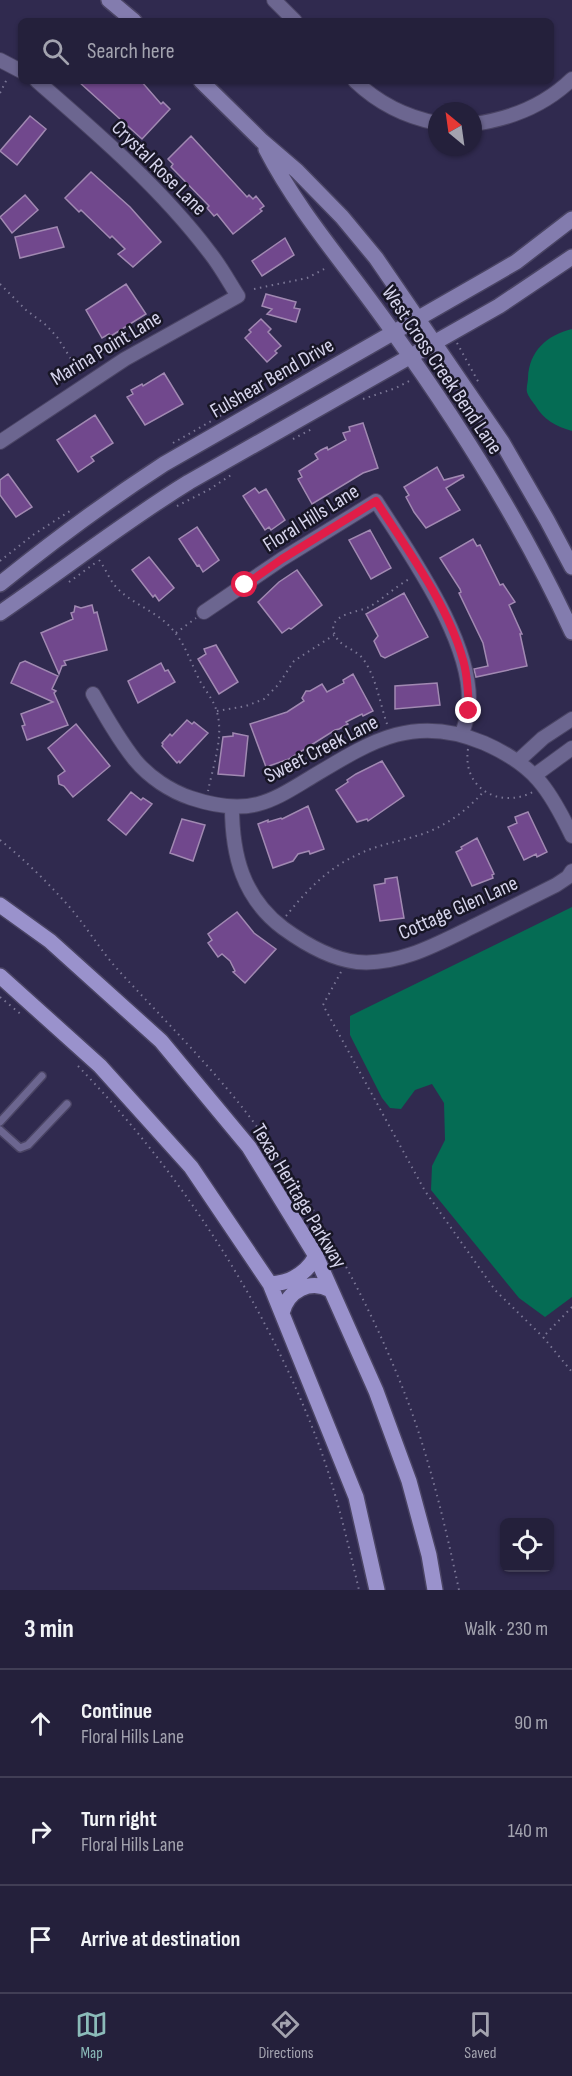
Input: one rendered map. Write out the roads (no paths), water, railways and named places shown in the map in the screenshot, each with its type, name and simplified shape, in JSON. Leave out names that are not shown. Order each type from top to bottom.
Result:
[{"type":"main road","points":[[109,0],[130,18]]},
{"type":"main road","name":"West Cross Creek Bend Lane","points":[[204,84],[262,141],[297,171],[342,217],[376,258],[502,442],[572,567]]},
{"type":"main road","name":"West Cross Creek Bend Lane","points":[[262,141],[282,180],[394,333],[476,457],[522,537],[572,632]]},
{"type":"main road","name":"Fulshear Bend Drive","points":[[0,584],[51,542],[164,464],[516,261],[572,219]]},
{"type":"main road","points":[[0,613],[145,509],[518,294],[572,257]]},
{"type":"main road","points":[[128,487],[145,509]]},
{"type":"main road","name":"Texas Heritage Parkway","points":[[0,905],[50,941],[161,1041],[249,1147],[316,1256],[376,1390],[409,1481],[429,1555],[435,1590]]},
{"type":"main road","points":[[0,976],[100,1066],[191,1167],[270,1284],[356,1497],[377,1590]]},
{"type":"main road","points":[[270,1284],[279,1284],[295,1278],[308,1269],[316,1256]]},
{"type":"main road","points":[[282,1313],[291,1295],[302,1288],[314,1285],[331,1290]]},
{"type":"street","points":[[274,0],[292,18]]},
{"type":"street","points":[[0,60],[17,69]]},
{"type":"street","points":[[482,122],[528,110],[561,90],[572,79]]},
{"type":"street","name":"Crystal Rose Lane","points":[[39,84],[146,180],[184,220],[212,255],[238,296]]},
{"type":"street","points":[[359,84],[390,107],[428,120]]},
{"type":"street","name":"Marina Point Lane","points":[[0,442],[125,358],[238,296]]},
{"type":"street","name":"Floral Hills Lane","points":[[204,612],[282,559],[376,501],[422,572],[453,633],[464,661],[469,711],[467,736]]},
{"type":"street","name":"Sweet Creek Lane","points":[[93,694],[116,734],[136,761],[158,781],[184,795],[206,802],[232,807],[256,804],[281,796],[360,749],[391,736],[417,730],[467,736],[518,761],[539,780],[558,807],[572,836]]},
{"type":"street","points":[[518,761],[543,738],[572,719]]},
{"type":"street","points":[[539,780],[572,748]]},
{"type":"street","name":"Cottage Glen Lane","points":[[232,807],[232,835],[244,881],[258,904],[279,925],[301,941],[330,955],[357,962],[391,960],[422,951],[556,885],[568,877],[572,871]]},
{"type":"lane","points":[[0,1122],[42,1076]]},
{"type":"lane","points":[[0,1130],[20,1148],[28,1145],[67,1104]]}]
